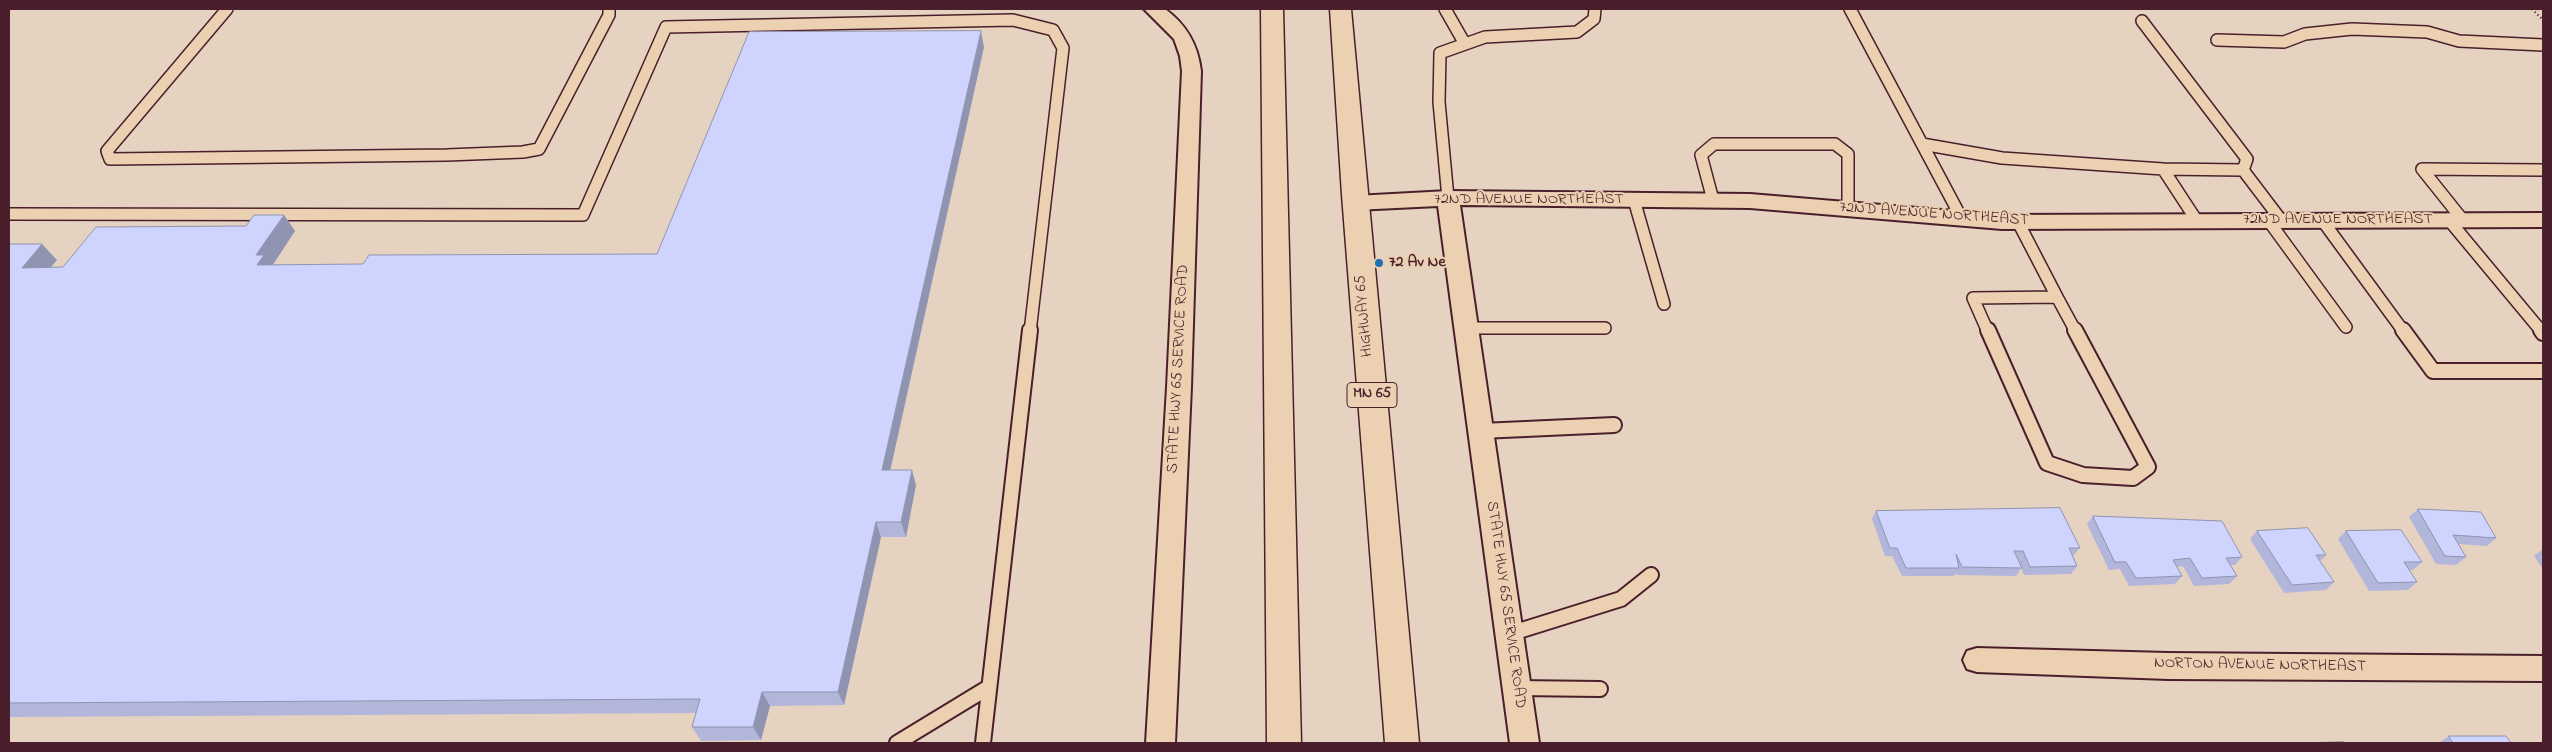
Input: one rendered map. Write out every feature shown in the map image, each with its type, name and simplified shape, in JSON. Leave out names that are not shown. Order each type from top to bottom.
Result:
[{"type":"highway","points":[[1272,9],[1284,743]]},
{"type":"highway","name":"HIGHWAY 65","points":[[1340,9],[1402,743]]},
{"type":"street","name":"STATE HWY 65 SERVICE ROAD","points":[[1153,9],[1162,14],[1186,45],[1192,84],[1187,147],[1184,280],[1161,743]]},
{"type":"street","name":"STATE HWY 65 SERVICE ROAD","points":[[1448,198],[1524,743]]},
{"type":"street","name":"72ND AVENUE NORTHEAST","points":[[1355,203],[1448,198],[1750,200],[1962,219],[2018,222],[2543,220]]},
{"type":"street","name":"NORTON AVENUE NORTHEAST","points":[[1977,660],[2168,666],[2543,668]]},
{"type":"lane","points":[[227,9],[108,151],[110,159],[447,155],[523,152],[539,148],[608,15],[609,9]]},
{"type":"lane","points":[[1445,9],[1465,44]]},
{"type":"lane","points":[[1448,198],[1439,102],[1440,52],[1485,37],[1577,32],[1594,19],[1595,9]]},
{"type":"lane","points":[[1850,9],[1962,219]]},
{"type":"lane","points":[[9,214],[583,215],[666,27],[1013,20],[1053,30],[1063,48],[983,743]]},
{"type":"lane","points":[[2142,21],[2247,159],[2243,170]]},
{"type":"lane","points":[[2217,40],[2284,42],[2305,34],[2352,29],[2427,32],[2459,41],[2543,45]]},
{"type":"lane","points":[[1713,200],[1701,155],[1714,144],[1835,144],[1848,154],[1848,209]]},
{"type":"lane","points":[[1922,144],[2002,158],[2163,169],[2243,170]]},
{"type":"lane","points":[[2163,169],[2197,221]]},
{"type":"lane","points":[[2543,170],[2422,169],[2455,219],[2543,333]]},
{"type":"lane","points":[[2243,170],[2346,327]]},
{"type":"lane","points":[[1634,200],[1664,304]]},
{"type":"lane","points":[[2322,220],[2433,371],[2543,371]]},
{"type":"lane","points":[[2018,222],[2148,467],[2133,478],[2083,475],[2047,464],[1973,298],[2057,297]]},
{"type":"lane","points":[[1467,328],[1605,328]]},
{"type":"lane","points":[[1481,431],[1614,425]]},
{"type":"lane","points":[[1508,634],[1621,599],[1650,575]]},
{"type":"lane","points":[[897,743],[989,687]]},
{"type":"lane","points":[[1516,688],[1600,689]]},
{"type":"path","points":[[2532,9],[2543,20]]},
{"type":"building","points":[[981,31],[882,470],[912,470],[901,522],[876,522],[838,692],[762,692],[753,727],[692,727],[700,699],[9,703],[9,244],[42,244],[22,268],[63,267],[96,227],[246,226],[254,215],[284,215],[256,255],[264,255],[257,265],[363,264],[369,255],[657,254],[749,32]]},
{"type":"building","points":[[2060,508],[2080,548],[2069,548],[2077,566],[2030,567],[2023,551],[2014,551],[2022,568],[1962,567],[1956,554],[1959,568],[1906,568],[1897,548],[1890,548],[1876,511]]},
{"type":"building","points":[[2418,509],[2481,512],[2496,538],[2453,535],[2466,557],[2445,556]]},
{"type":"building","points":[[2093,516],[2222,521],[2242,557],[2226,558],[2237,576],[2202,578],[2190,558],[2173,560],[2182,576],[2136,578],[2126,562],[2115,562]]},
{"type":"building","points":[[2308,528],[2326,555],[2316,555],[2334,582],[2292,585],[2257,531]]},
{"type":"building","points":[[2401,530],[2422,562],[2404,562],[2417,582],[2378,583],[2346,531]]},
{"type":"building","points":[[2449,736],[2506,736],[2511,743],[2453,743]]},
{"type":"building","points":[[2344,742],[2344,743],[2304,743]]},
{"type":"place","name":"72 Av Ne","points":[[1379,263]]}]
